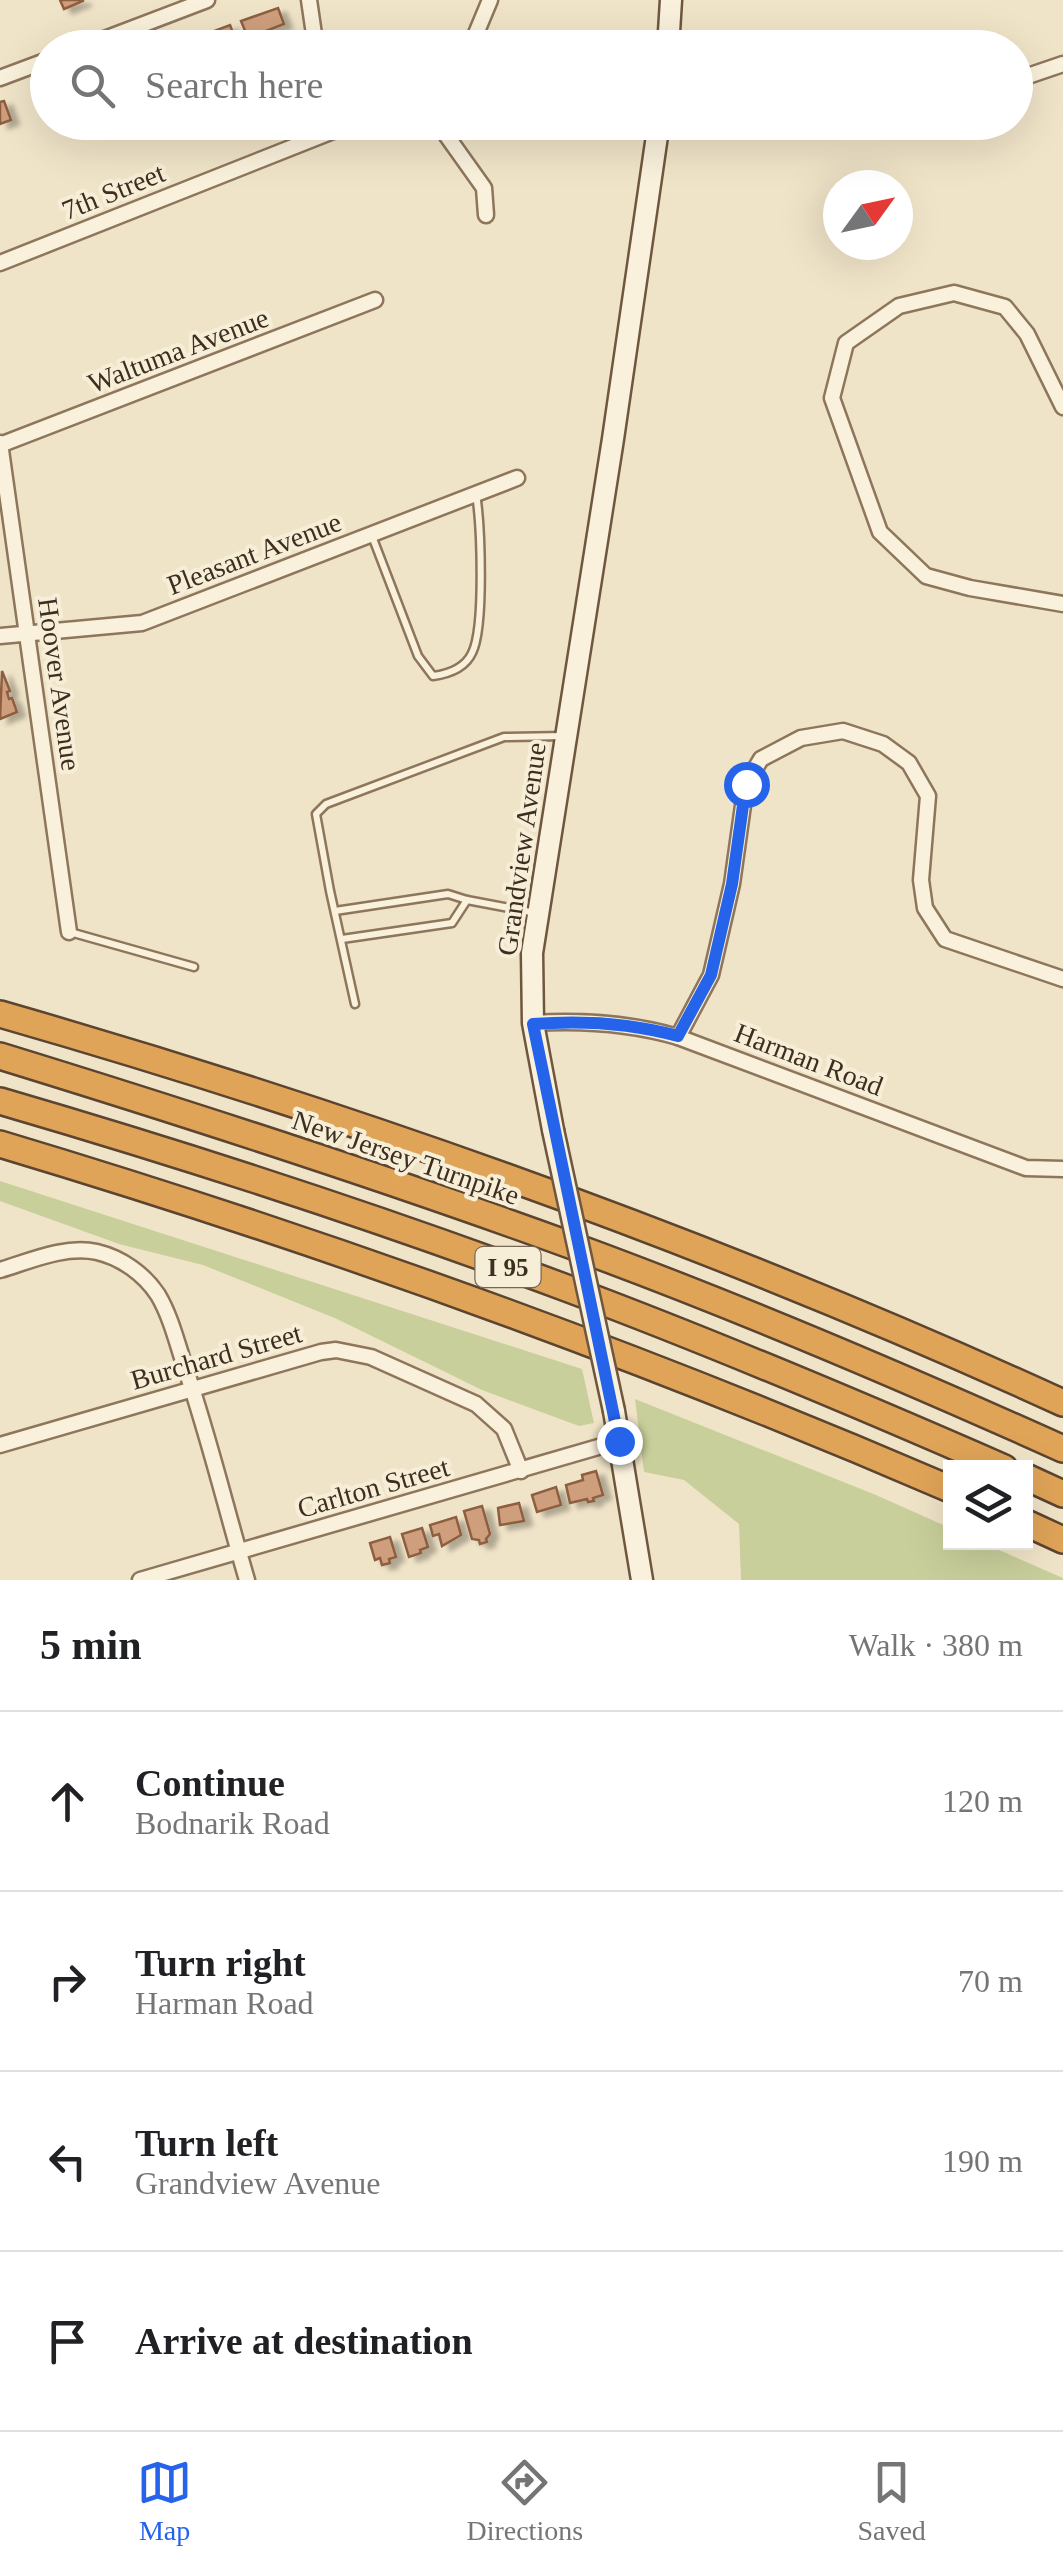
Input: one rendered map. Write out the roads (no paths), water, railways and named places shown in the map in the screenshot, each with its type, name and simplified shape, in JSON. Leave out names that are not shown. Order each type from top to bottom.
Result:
[{"type":"highway","name":"New Jersey Turnpike","points":[[0,1014],[466,1162],[748,1270],[1063,1403]]},
{"type":"highway","name":"New Jersey Turnpike","points":[[0,1056],[279,1144],[584,1250],[882,1370],[1063,1449]]},
{"type":"highway","name":"I 95","points":[[0,1101],[262,1182],[570,1289],[863,1406],[986,1460]]},
{"type":"highway","name":"I 95","points":[[0,1144],[404,1274],[704,1387],[943,1487]]},
{"type":"highway","points":[[1033,1480],[1063,1494]]},
{"type":"highway","points":[[1033,1525],[1063,1540]]},
{"type":"street","points":[[129,30],[208,0]]},
{"type":"street","points":[[309,0],[313,30]]},
{"type":"street","points":[[478,30],[490,0]]},
{"type":"street","points":[[669,30],[671,0]]},
{"type":"street","points":[[1033,74],[1063,64]]},
{"type":"street","points":[[0,78],[30,67]]},
{"type":"street","name":"7th Street","points":[[0,263],[298,140]]},
{"type":"street","points":[[451,140],[484,188],[486,215]]},
{"type":"street","name":"Grandview Avenue","points":[[642,1580],[614,1411],[533,1024],[532,953],[614,438],[656,140]]},
{"type":"street","points":[[1063,406],[1026,334],[1004,308],[954,294],[899,306],[846,343],[832,398],[880,532],[926,576],[1063,604]]},
{"type":"street","name":"Waltuma Avenue","points":[[0,444],[374,300]]},
{"type":"street","name":"Hoover Avenue","points":[[0,444],[70,932]]},
{"type":"street","name":"Pleasant Avenue","points":[[0,636],[142,624],[517,478]]},
{"type":"street","points":[[678,1036],[711,975],[732,884],[746,784],[761,759],[802,738],[842,731],[882,744],[909,763],[928,796],[921,880],[926,908],[945,938],[1063,979]]},
{"type":"street","name":"Harman Road","points":[[533,1024],[596,1022],[641,1026],[678,1036],[1026,1168],[1063,1169]]},
{"type":"street","points":[[0,1270],[76,1250],[94,1252],[130,1266],[145,1279],[163,1305],[192,1389],[247,1580]]},
{"type":"street","name":"Burchard Street","points":[[0,1445],[336,1350],[370,1357],[476,1404],[504,1428],[521,1470]]},
{"type":"street","name":"Carlton Street","points":[[140,1580],[619,1441]]},
{"type":"lane","points":[[372,534],[418,656],[432,676],[450,673],[471,657],[478,634],[481,522],[476,492]]},
{"type":"lane","points":[[355,1004],[316,814],[326,804],[504,737],[565,736]]},
{"type":"lane","points":[[335,911],[448,894],[538,913]]},
{"type":"lane","points":[[342,940],[452,923],[467,900]]},
{"type":"lane","points":[[70,932],[194,967]]}]
